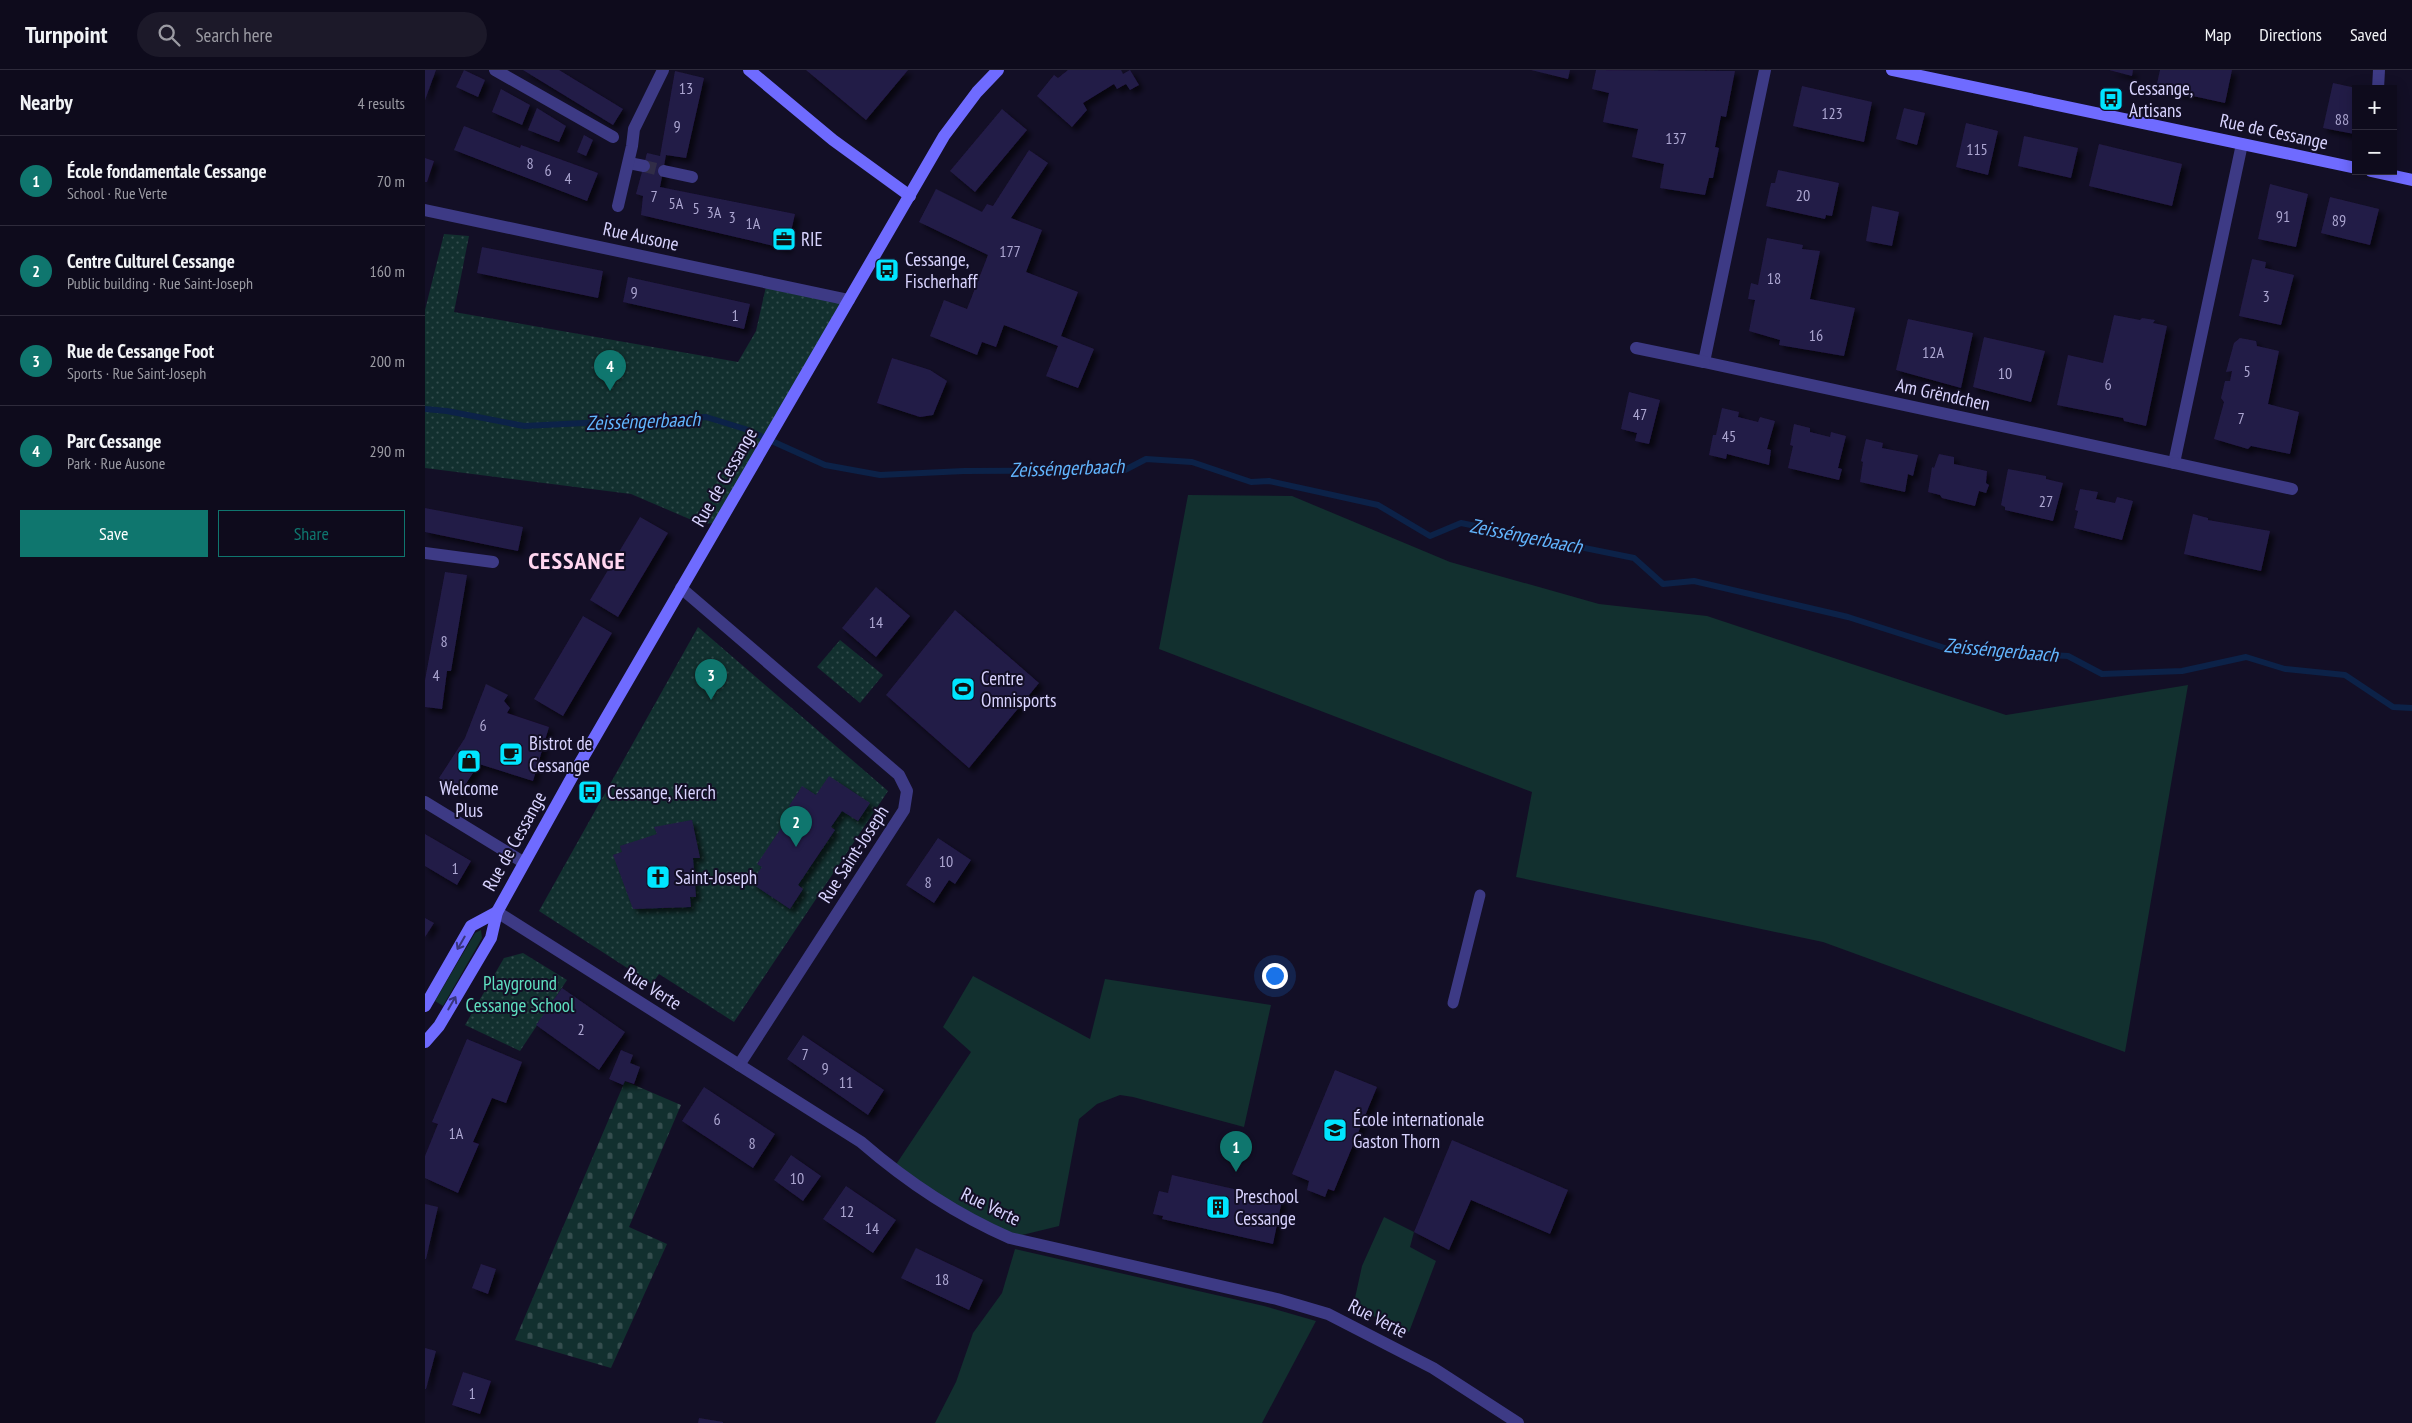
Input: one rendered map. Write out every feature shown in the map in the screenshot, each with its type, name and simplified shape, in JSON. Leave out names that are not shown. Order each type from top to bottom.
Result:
[{"type":"main road","points":[[749,70],[833,140],[910,196]]},
{"type":"main road","name":"Rue de Cessange","points":[[425,1042],[439,1026],[491,938],[497,912],[523,862],[910,196],[957,117],[998,70]]},
{"type":"main road","name":"Rue de Cessange","points":[[1892,70],[2352,167]]},
{"type":"main road","points":[[2390,175],[2412,180]]},
{"type":"main road","name":"Rue de Cessange","points":[[425,1006],[471,926],[497,912]]},
{"type":"street","points":[[495,70],[613,137]]},
{"type":"street","points":[[618,206],[629,163],[634,129],[663,70]]},
{"type":"street","points":[[1704,362],[1765,70]]},
{"type":"street","points":[[2378,85],[2379,70]]},
{"type":"street","points":[[2174,463],[2242,144]]},
{"type":"street","points":[[629,163],[644,166]]},
{"type":"street","points":[[664,171],[692,177]]},
{"type":"street","name":"Rue Ausone","points":[[425,210],[849,300]]},
{"type":"street","name":"Am Grëndchen","points":[[1636,348],[2292,489]]},
{"type":"street","points":[[425,553],[493,562]]},
{"type":"street","name":"Rue Saint-Joseph","points":[[681,588],[899,775],[907,791],[904,810],[739,1065]]},
{"type":"street","points":[[425,802],[523,862]]},
{"type":"street","name":"Rue Verte","points":[[497,912],[861,1142],[893,1170],[980,1226],[1010,1238],[1277,1298],[1327,1314],[1433,1368],[1518,1423]]},
{"type":"lane","points":[[1453,1003],[1480,895]]},
{"type":"green space","points":[[444,234],[469,236],[454,312],[738,362],[756,331],[767,282],[849,300],[719,523],[701,524],[631,494],[425,468],[425,310]]},
{"type":"green space","points":[[1188,495],[1292,496],[1450,562],[1599,604],[1707,616],[2006,715],[2188,685],[2125,1052],[1823,942],[1516,877],[1532,792],[1159,649]]},
{"type":"green space","points":[[698,627],[888,791],[734,1022],[659,974],[652,984],[539,911]]},
{"type":"green space","points":[[840,640],[883,675],[860,703],[817,667]]},
{"type":"green space","points":[[481,930],[482,938],[443,1006],[435,1001],[475,933]]},
{"type":"green space","name":"Playground Cessange School","points":[[523,953],[567,980],[520,1051],[465,1025],[504,958]]},
{"type":"green space","points":[[973,976],[1090,1039],[1105,979],[1271,1005],[1244,1127],[1133,1097],[1120,1095],[1097,1104],[1079,1119],[1059,1226],[1010,1238],[893,1169],[971,1052],[943,1027]]},
{"type":"green space","points":[[625,1081],[681,1105],[629,1227],[667,1244],[611,1368],[515,1340]]},
{"type":"green space","points":[[1384,1217],[1414,1232],[1410,1247],[1436,1261],[1409,1332],[1353,1307],[1362,1266]]},
{"type":"green space","points":[[1015,1249],[1264,1306],[1316,1321],[1262,1423],[935,1423],[956,1382],[973,1333],[1002,1293]]},
{"type":"building","points":[[425,70],[436,70],[425,100]]},
{"type":"building","points":[[464,70],[485,80],[478,97],[456,87]]},
{"type":"building","points":[[523,70],[559,70],[623,109],[613,125]]},
{"type":"building","points":[[806,70],[908,70],[866,120]]},
{"type":"building","points":[[1068,70],[1121,70],[1123,74],[1130,70],[1139,85],[1130,90],[1126,84],[1117,89],[1114,84],[1083,103],[1087,110],[1072,127],[1037,96],[1054,75],[1058,78]]},
{"type":"building","points":[[1531,70],[1570,70],[1568,79]]},
{"type":"building","points":[[1596,70],[1735,71],[1726,117],[1721,116],[1715,147],[1719,148],[1713,178],[1709,178],[1705,195],[1660,188],[1664,164],[1632,157],[1638,129],[1603,122],[1609,93],[1592,89]]},
{"type":"building","points":[[2109,70],[2133,70],[2132,76]]},
{"type":"building","points":[[2160,70],[2232,70],[2225,103],[2156,88]]},
{"type":"building","points":[[675,71],[704,78],[686,158],[666,155],[660,187],[795,214],[787,249],[641,215],[643,196],[636,194],[647,153],[660,156]]},
{"type":"building","points":[[2333,83],[2352,87],[2352,134],[2323,128]]},
{"type":"building","points":[[1802,86],[1872,102],[1864,142],[1793,126]]},
{"type":"building","points":[[501,89],[530,105],[522,125],[492,112]]},
{"type":"building","points":[[537,108],[566,126],[559,142],[528,130]]},
{"type":"building","points":[[1904,108],[1925,113],[1917,145],[1896,139]]},
{"type":"building","points":[[1002,109],[1027,130],[975,192],[950,171]]},
{"type":"building","points":[[1966,123],[1998,131],[1988,175],[1956,167]]},
{"type":"building","points":[[464,126],[520,148],[521,145],[598,173],[587,201],[454,150]]},
{"type":"building","points":[[584,135],[593,140],[586,156],[577,152]]},
{"type":"building","points":[[2024,136],[2078,148],[2071,178],[2018,166]]},
{"type":"building","points":[[2099,144],[2182,164],[2172,206],[2089,186]]},
{"type":"building","points":[[1029,150],[1048,163],[1011,218],[1042,230],[1026,272],[1078,292],[1061,336],[1094,349],[1078,388],[1046,376],[1058,346],[1004,325],[996,347],[982,342],[977,355],[930,336],[944,300],[967,309],[988,255],[919,222],[936,189],[982,212],[987,204],[993,206]]},
{"type":"building","points":[[425,158],[434,161],[427,182],[425,182]]},
{"type":"building","points":[[1778,170],[1839,183],[1832,216],[1826,215],[1825,219],[1766,206],[1771,183],[1775,183]]},
{"type":"building","points":[[2270,184],[2308,194],[2296,247],[2258,239]]},
{"type":"building","points":[[2330,197],[2379,209],[2370,245],[2321,233]]},
{"type":"building","points":[[1872,206],[1899,212],[1892,246],[1866,241]]},
{"type":"building","points":[[1767,238],[1803,245],[1802,249],[1820,251],[1810,299],[1855,308],[1844,356],[1779,345],[1780,340],[1749,331],[1755,300],[1748,299],[1751,283],[1758,285]]},
{"type":"building","points":[[482,247],[603,271],[598,298],[477,273]]},
{"type":"building","points":[[2252,259],[2266,262],[2265,268],[2294,275],[2281,325],[2239,316]]},
{"type":"building","points":[[628,277],[750,304],[744,329],[623,302]]},
{"type":"building","points":[[2114,315],[2140,320],[2142,318],[2155,320],[2153,323],[2167,326],[2146,426],[2124,421],[2123,418],[2057,405],[2068,355],[2103,363]]},
{"type":"building","points":[[1908,319],[1973,333],[1961,388],[1896,370]]},
{"type":"building","points":[[1984,337],[2045,351],[2031,402],[1973,387]]},
{"type":"building","points":[[2240,338],[2256,341],[2257,346],[2279,351],[2268,404],[2299,412],[2290,454],[2251,446],[2248,449],[2214,439],[2224,402],[2221,398],[2225,381],[2230,381],[2232,371],[2226,372],[2234,343]]},
{"type":"building","points":[[892,358],[930,370],[947,381],[933,415],[920,417],[877,403]]},
{"type":"building","points":[[1629,392],[1660,400],[1649,444],[1635,441],[1637,433],[1621,429]]},
{"type":"building","points":[[1722,408],[1739,412],[1738,417],[1758,422],[1760,417],[1775,421],[1767,449],[1771,450],[1769,465],[1727,454],[1726,459],[1709,455]]},
{"type":"building","points":[[1794,424],[1810,428],[1810,432],[1830,437],[1831,432],[1846,436],[1838,468],[1842,469],[1839,480],[1788,468],[1793,446],[1790,445]]},
{"type":"building","points":[[1866,439],[1883,443],[1882,448],[1918,455],[1913,476],[1908,474],[1905,492],[1860,482],[1863,462],[1861,461]]},
{"type":"building","points":[[1939,454],[1954,457],[1954,464],[1987,471],[1986,483],[1989,485],[1986,493],[1979,491],[1975,506],[1942,498],[1940,495],[1928,492],[1932,467],[1934,468]]},
{"type":"building","points":[[2008,469],[2046,476],[2046,479],[2063,483],[2053,521],[2005,510],[2005,507],[2001,505]]},
{"type":"building","points":[[2080,489],[2098,492],[2096,499],[2115,503],[2117,497],[2133,501],[2122,540],[2074,528],[2078,511],[2075,510]]},
{"type":"building","points":[[425,508],[523,527],[518,551],[425,532]]},
{"type":"building","points":[[2193,514],[2208,518],[2208,520],[2270,531],[2261,571],[2184,554]]},
{"type":"building","points":[[640,517],[668,533],[618,617],[590,600]]},
{"type":"building","points":[[445,572],[467,575],[451,671],[447,671],[442,709],[425,707],[425,680]]},
{"type":"building","points":[[876,587],[910,616],[876,657],[842,628]]},
{"type":"building","name":"Centre Omnisports","points":[[955,610],[1039,683],[969,768],[886,695]]},
{"type":"building","points":[[583,616],[612,633],[563,716],[534,699]]},
{"type":"building","points":[[486,684],[508,695],[504,701],[510,708],[507,713],[549,727],[533,781],[479,764],[459,794],[439,778],[465,738]]},
{"type":"building","points":[[829,776],[870,803],[858,821],[842,811],[831,827],[835,830],[798,885],[803,889],[790,909],[751,883],[762,867],[757,864],[794,809],[789,806],[802,786],[816,795]]},
{"type":"building","name":"Saint-Joseph","points":[[692,820],[700,858],[693,858],[696,897],[690,897],[691,907],[633,909],[613,855],[622,852],[620,846],[657,834],[654,827]]},
{"type":"building","points":[[425,834],[471,861],[457,885],[425,866]]},
{"type":"building","points":[[938,838],[971,860],[955,884],[949,880],[934,903],[906,885]]},
{"type":"building","points":[[425,918],[434,923],[425,937]]},
{"type":"building","points":[[562,988],[625,1032],[599,1070],[536,1025]]},
{"type":"building","points":[[803,1035],[884,1090],[868,1115],[787,1059]]},
{"type":"building","points":[[467,1039],[522,1062],[506,1103],[492,1098],[473,1142],[479,1144],[458,1193],[425,1178],[425,1156],[438,1124],[432,1122]]},
{"type":"building","points":[[621,1050],[633,1055],[630,1063],[640,1067],[634,1084],[625,1081],[623,1085],[609,1079]]},
{"type":"building","name":"École internationale Gaston Thorn","points":[[1335,1070],[1377,1087],[1334,1191],[1328,1189],[1325,1197],[1307,1190],[1309,1181],[1292,1174]]},
{"type":"building","points":[[704,1087],[775,1134],[753,1168],[682,1121]]},
{"type":"building","points":[[1452,1140],[1568,1190],[1550,1234],[1471,1200],[1449,1250],[1414,1232]]},
{"type":"building","points":[[791,1155],[821,1176],[803,1201],[774,1180]]},
{"type":"building","name":"Preschool Cessange","points":[[1172,1175],[1282,1200],[1273,1244],[1162,1219],[1163,1216],[1153,1214],[1159,1191],[1168,1193]]},
{"type":"building","points":[[846,1186],[896,1220],[873,1253],[823,1219]]},
{"type":"building","points":[[425,1204],[438,1207],[426,1259],[425,1259]]},
{"type":"building","points":[[916,1248],[983,1280],[969,1310],[901,1278]]},
{"type":"building","points":[[481,1264],[496,1269],[488,1294],[472,1288]]},
{"type":"building","points":[[425,1348],[436,1351],[426,1389],[425,1389]]},
{"type":"building","points":[[463,1372],[491,1381],[480,1414],[452,1405]]},
{"type":"building","points":[[699,1418],[723,1422],[723,1423],[698,1423]]},
{"type":"waterway","name":"Zeisséngerbaach","points":[[425,409],[447,411],[524,426],[706,417],[745,429],[825,465],[880,475],[964,471],[1125,470],[1146,459],[1192,462],[1251,482],[1269,481],[1378,505],[1430,536],[1461,523],[1634,558],[1663,584],[1694,581],[1848,617],[1948,649],[2068,656],[2102,674],[2182,671],[2246,657],[2285,669],[2345,675],[2393,707],[2412,708]]},
{"type":"tunnel","points":[[644,166],[664,171]]},
{"type":"place","name":"Cessange, Artisans","points":[[2111,99]]},
{"type":"place","name":"RIE","points":[[784,239]]},
{"type":"place","name":"Cessange, Fischerhaff","points":[[887,270]]},
{"type":"place","name":"Parc Cessange","points":[[610,391]]},
{"type":"place","name":"Centre Omnisports","points":[[963,689]]},
{"type":"place","name":"Rue de Cessange Foot","points":[[711,700]]},
{"type":"place","name":"Bistrot de Cessange","points":[[511,754]]},
{"type":"place","name":"Welcome Plus","points":[[469,761]]},
{"type":"place","name":"Cessange, Kierch","points":[[590,792]]},
{"type":"place","name":"Centre Culturel Cessange","points":[[796,847]]},
{"type":"place","name":"Saint-Joseph","points":[[658,877]]},
{"type":"place","name":"École internationale Gaston Thorn","points":[[1335,1130]]},
{"type":"place","name":"École fondamentale Cessange","points":[[1236,1172]]},
{"type":"place","name":"Preschool Cessange","points":[[1218,1207]]},
{"type":"district","name":"CESSANGE","points":[[577,561]]}]
